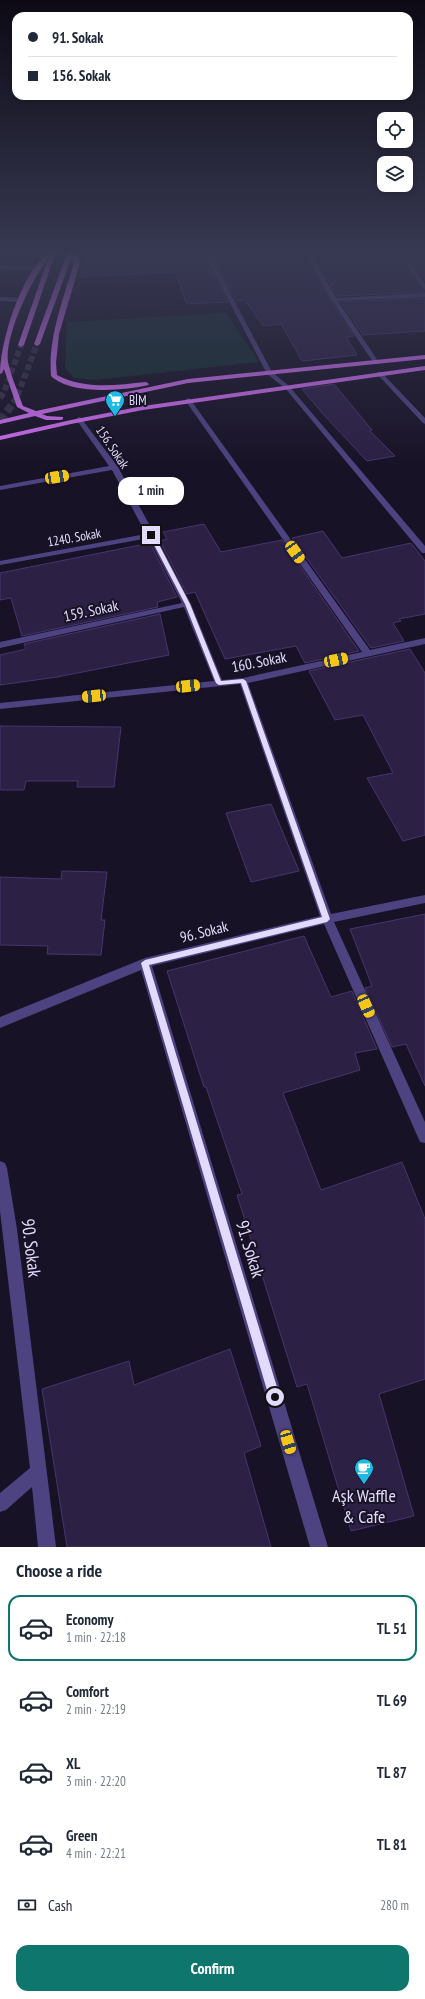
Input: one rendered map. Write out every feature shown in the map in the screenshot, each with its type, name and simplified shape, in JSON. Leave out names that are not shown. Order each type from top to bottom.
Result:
[{"type":"main road","points":[[13,323],[6,342],[5,361],[20,407],[33,414],[46,418],[79,419]]},
{"type":"main road","points":[[21,345],[28,323]]},
{"type":"main road","points":[[37,344],[45,323]]},
{"type":"main road","points":[[60,323],[54,346],[52,366],[54,376],[75,386],[104,387],[188,381],[425,357]]},
{"type":"main road","points":[[0,372],[5,361]]},
{"type":"main road","points":[[0,434],[188,400],[379,373],[425,368]]},
{"type":"main road","points":[[0,422],[188,381]]},
{"type":"main road","points":[[0,438],[44,426]]},
{"type":"street","points":[[243,323],[269,373],[286,387],[425,551]]},
{"type":"street","points":[[350,323],[375,361]]},
{"type":"street","points":[[379,373],[425,422]]},
{"type":"street","points":[[188,400],[367,654]]},
{"type":"street","name":"156. Sokak","points":[[79,419],[114,467],[151,535],[187,604],[219,683]]},
{"type":"street","points":[[0,488],[114,467]]},
{"type":"street","name":"1240. Sokak","points":[[0,563],[151,535]]},
{"type":"street","name":"159. Sokak","points":[[0,645],[187,604]]},
{"type":"street","name":"160. Sokak","points":[[0,706],[243,681],[425,641]]},
{"type":"street","points":[[243,681],[327,919],[425,1137]]},
{"type":"street","name":"96. Sokak","points":[[0,1024],[145,963],[327,919],[425,899]]},
{"type":"street","name":"91. Sokak","points":[[145,963],[319,1547]]},
{"type":"street","name":"90. Sokak","points":[[0,1168],[5,1232],[47,1547]]},
{"type":"street","points":[[0,1504],[38,1472]]},
{"type":"green space","points":[[67,323],[233,323],[259,362],[96,380],[74,378],[65,368]]},
{"type":"building","points":[[261,323],[345,323],[354,336],[346,337],[357,355],[302,361],[281,324],[263,326]]},
{"type":"building","points":[[355,323],[425,323],[425,331],[363,335]]},
{"type":"building","points":[[334,384],[372,430],[370,431],[395,456],[367,461],[302,389]]},
{"type":"building","points":[[204,524],[221,552],[282,540],[359,651],[305,663],[296,646],[225,659],[195,592],[187,594],[160,541],[167,539],[163,532]]},
{"type":"building","points":[[323,531],[342,558],[411,543],[425,561],[425,614],[399,619],[401,621],[393,623],[404,641],[371,648],[292,538]]},
{"type":"building","points":[[150,543],[177,597],[157,602],[158,607],[22,636],[11,598],[0,600],[0,573]]},
{"type":"building","points":[[160,614],[169,655],[57,677],[0,685],[0,655],[26,649],[24,644]]},
{"type":"building","points":[[410,649],[425,673],[425,835],[403,841],[367,778],[393,773],[363,715],[335,720],[309,671]]},
{"type":"building","points":[[0,726],[121,727],[114,787],[77,787],[78,781],[26,781],[24,790],[0,790]]},
{"type":"building","points":[[271,804],[299,871],[251,882],[226,813]]},
{"type":"building","points":[[62,871],[107,872],[101,920],[105,920],[101,955],[47,954],[48,946],[0,945],[0,877],[61,879]]},
{"type":"building","points":[[425,914],[425,1086],[406,1044],[392,1047],[365,988],[372,986],[350,929]]},
{"type":"building","points":[[304,936],[331,997],[352,991],[377,1049],[355,1053],[360,1070],[283,1093],[321,1190],[402,1162],[425,1219],[425,1379],[379,1394],[414,1516],[351,1531],[307,1384],[297,1387],[237,1195],[242,1194],[206,1087],[204,1087],[167,971]]},
{"type":"building","points":[[230,1349],[261,1446],[244,1453],[271,1547],[67,1547],[42,1389],[129,1361],[134,1385]]},
{"type":"tunnel","points":[[13,403],[17,397],[37,344]]},
{"type":"tunnel","points":[[0,398],[4,392],[21,345]]},
{"type":"tunnel","points":[[0,421],[14,402]]},
{"type":"place","name":"BİM","points":[[115,417]]},
{"type":"place","name":"Aşk Waffle & Cafe","points":[[364,1485]]},
{"type":"route","points":[[151,535],[187,604],[219,683],[243,681],[327,919],[145,963],[275,1397]]}]
